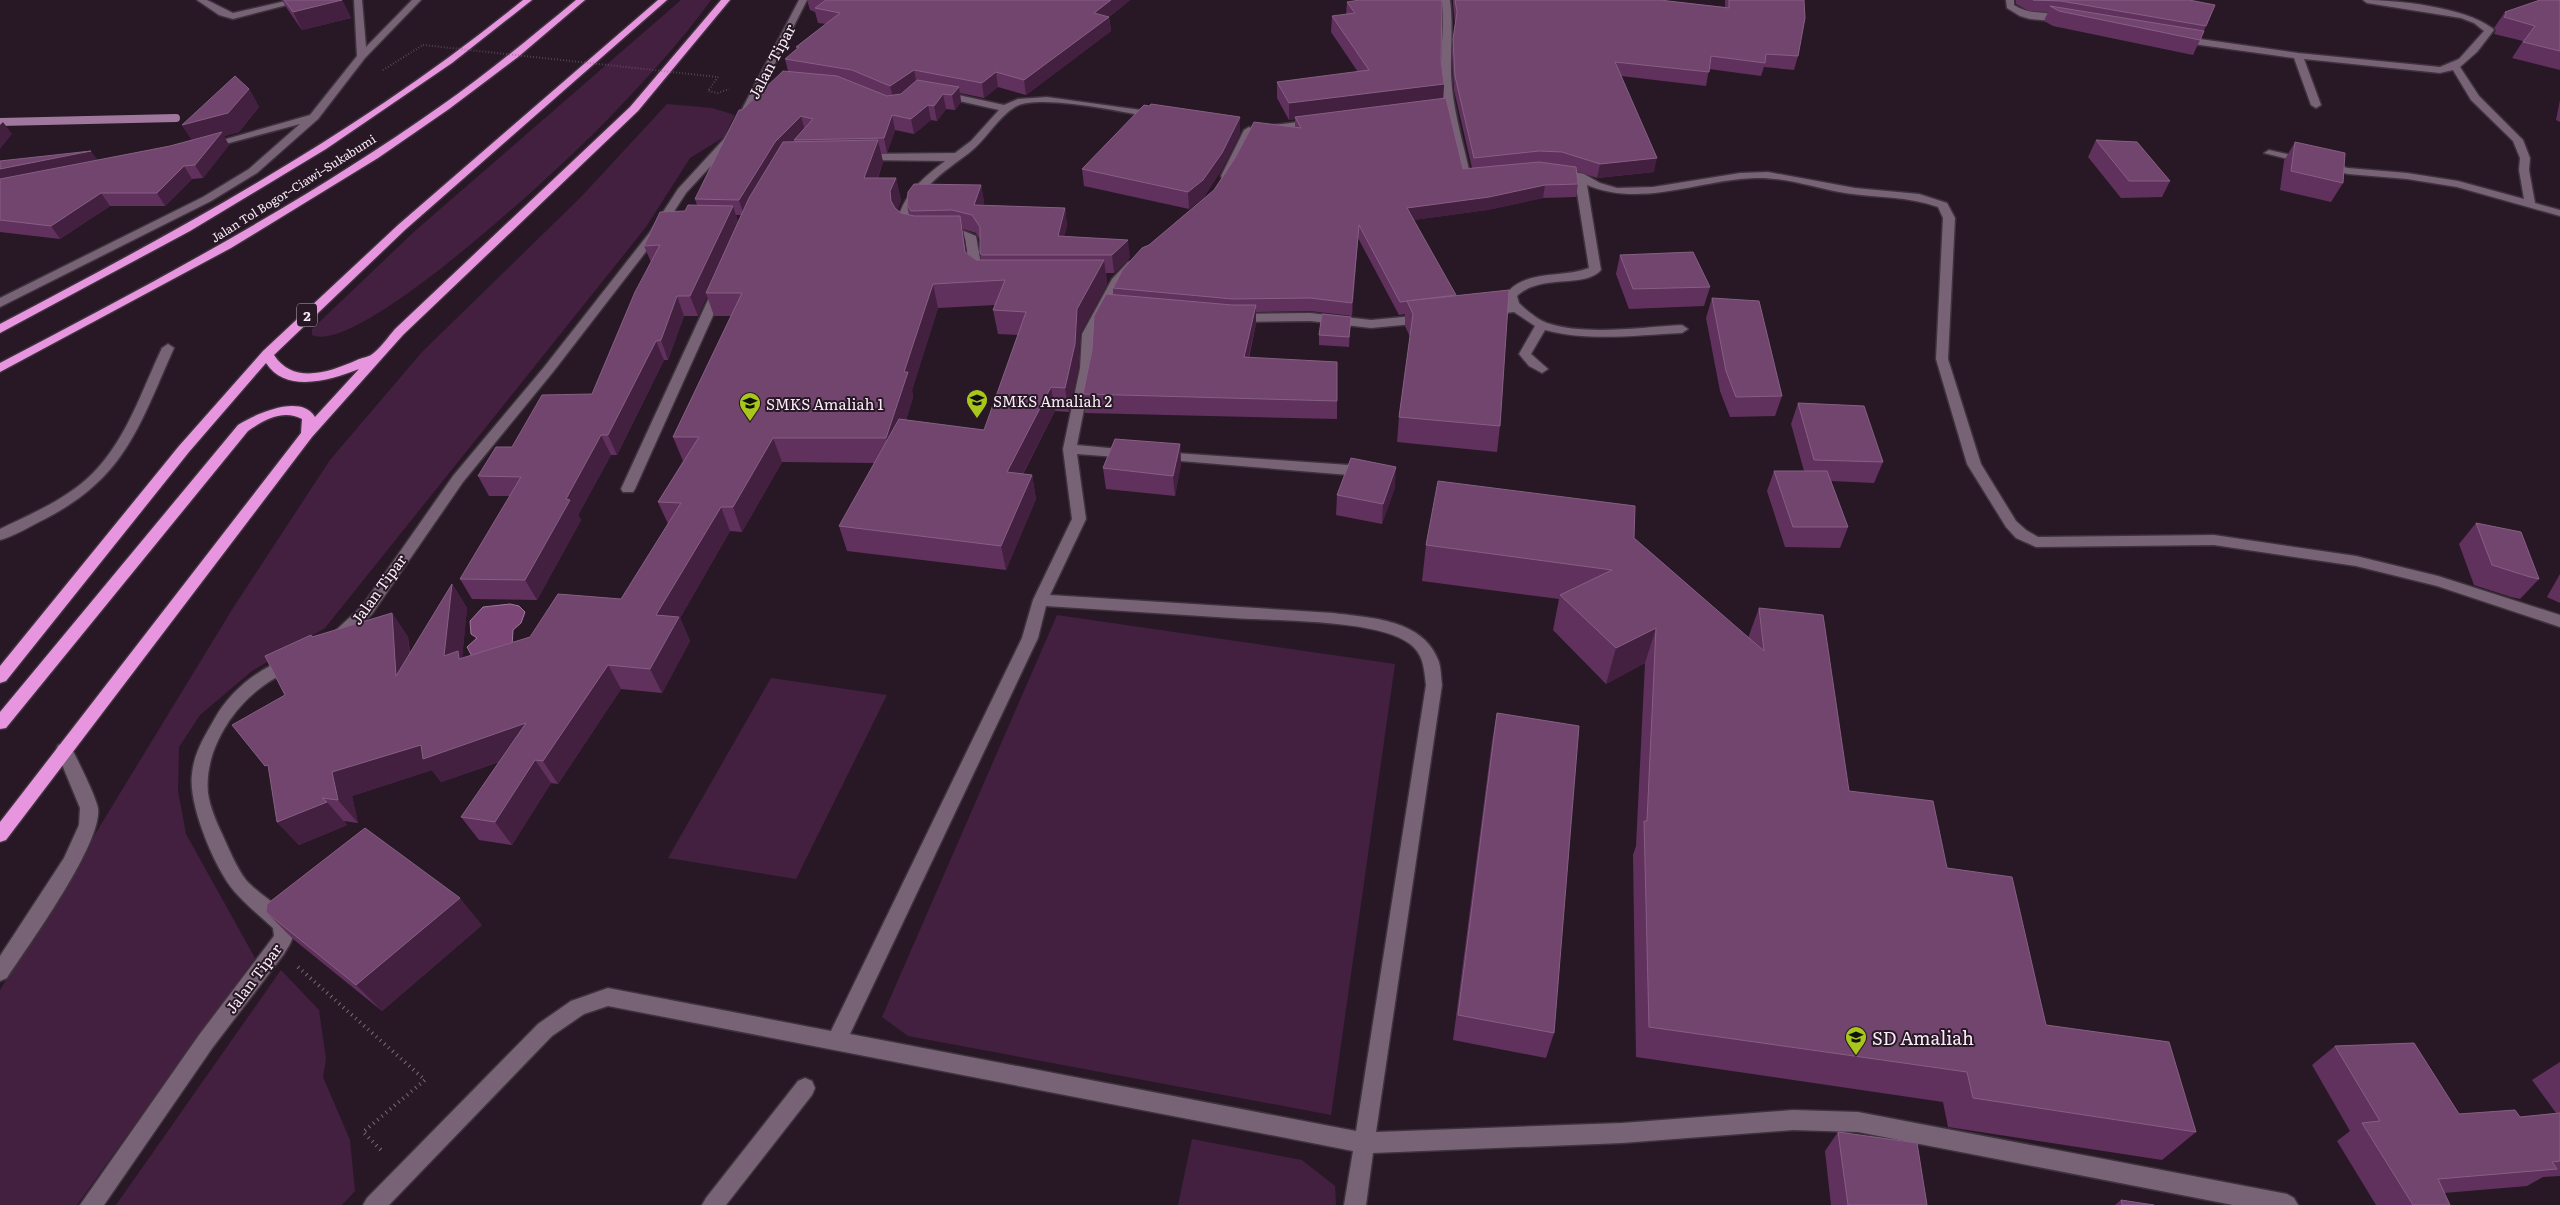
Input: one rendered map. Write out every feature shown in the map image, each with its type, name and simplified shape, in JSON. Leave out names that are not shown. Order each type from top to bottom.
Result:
[{"type":"highway","name":"Jalan Tol Bogor–Ciawi–Sukabumi","points":[[0,329],[138,257],[299,163],[435,73],[528,0]]},
{"type":"highway","name":"Jalan Tol Bogor–Ciawi–Sukabumi","points":[[0,368],[175,277],[326,187],[470,90],[541,35],[581,0]]},
{"type":"highway","name":"2","points":[[0,677],[184,449],[268,354],[402,227],[663,0]]},
{"type":"highway","points":[[0,835],[307,434],[374,357],[634,109],[726,0]]},
{"type":"highway","points":[[268,354],[272,366],[280,373],[307,378],[334,374],[374,357]]},
{"type":"highway","points":[[0,723],[243,428],[267,415],[291,411],[308,416],[310,421],[307,434]]},
{"type":"street","points":[[201,0],[222,13],[233,16],[302,0]]},
{"type":"street","points":[[358,0],[362,56]]},
{"type":"street","points":[[0,303],[108,250],[232,185],[273,155],[314,117],[362,56],[417,0]]},
{"type":"street","name":"Jalan Tipar","points":[[328,643],[345,632],[367,610],[437,506],[549,369],[654,234],[662,219],[693,178],[727,142],[744,115],[760,80],[803,0]]},
{"type":"street","points":[[1446,0],[1448,25],[1445,67],[1447,105],[1465,175],[1470,178],[1491,176]]},
{"type":"street","points":[[2010,0],[2010,6],[2014,10],[2030,18],[2054,16],[2077,22]]},
{"type":"street","points":[[2172,38],[2298,56],[2440,70],[2454,66],[2467,58],[2488,30],[2477,21],[2463,16],[2367,0]]},
{"type":"street","points":[[2298,56],[2316,105]]},
{"type":"street","points":[[2454,66],[2475,98],[2518,140],[2525,158],[2524,170],[2530,203]]},
{"type":"street","points":[[760,80],[776,80]]},
{"type":"street","points":[[930,92],[972,99],[1007,108]]},
{"type":"street","points":[[919,232],[906,229],[903,223],[903,212],[919,187],[987,132],[1007,108],[1017,102],[1041,100],[1168,117]]},
{"type":"street","points":[[193,149],[314,117]]},
{"type":"street","points":[[1235,129],[1249,130],[1324,121]]},
{"type":"street","points":[[1218,188],[1249,130]]},
{"type":"street","points":[[2269,153],[2348,171],[2432,179],[2530,203],[2560,214]]},
{"type":"street","points":[[856,157],[958,156]]},
{"type":"street","points":[[1544,170],[1580,176],[1614,191],[1643,192],[1756,175],[1800,180],[1844,190],[1926,197],[1943,205],[1949,218],[1942,359],[1974,464],[2011,524],[2021,534],[2036,542],[2214,540],[2347,560],[2438,581],[2560,621]]},
{"type":"street","points":[[1580,176],[1596,270],[1586,275],[1549,277],[1526,284],[1516,288],[1511,295],[1511,303],[1515,308],[1542,325],[1587,331],[1682,329]]},
{"type":"street","points":[[662,219],[681,219]]},
{"type":"street","points":[[933,232],[959,232],[970,236],[975,245],[977,275],[982,278],[991,278]]},
{"type":"street","points":[[836,1042],[1030,638],[1040,600],[1079,519],[1070,449],[1086,368],[1088,334],[1113,278],[1138,258]]},
{"type":"street","points":[[628,488],[723,280]]},
{"type":"street","points":[[1102,306],[1121,308]]},
{"type":"street","points":[[1479,313],[1515,308]]},
{"type":"street","points":[[1224,317],[1310,317],[1371,324],[1441,317]]},
{"type":"street","points":[[1542,325],[1525,354],[1533,364],[1542,369]]},
{"type":"street","points":[[0,535],[69,498],[109,464],[133,424],[168,348]]},
{"type":"street","points":[[1070,449],[1349,470]]},
{"type":"street","points":[[1040,600],[1333,620],[1402,632],[1422,645],[1430,661],[1434,685],[1355,1205]]},
{"type":"street","name":"Jalan Tipar","points":[[91,1205],[200,1048],[277,948],[285,933],[285,928],[240,885],[226,862],[207,820],[200,794],[200,774],[206,748],[232,704],[258,681],[301,657]]},
{"type":"street","points":[[0,972],[71,863],[88,824],[89,808],[64,750]]},
{"type":"street","points":[[374,1205],[545,1030],[593,1000],[608,997],[1364,1143],[1502,1136],[1622,1134],[1793,1120],[1858,1122],[2287,1205]]},
{"type":"street","points":[[713,1205],[805,1088]]},
{"type":"path","points":[[385,70],[423,45],[718,77]]},
{"type":"path","points":[[277,948],[425,1080],[363,1132],[404,1173]]},
{"type":"shaded area","points":[[681,0],[711,0],[675,46],[649,75],[609,118],[554,171],[465,249],[417,286],[373,316],[337,334],[312,335],[312,329],[416,230]]},
{"type":"shaded area","points":[[667,104],[712,108],[735,115],[724,137],[690,158],[646,227],[325,628],[252,671],[200,715],[179,747],[178,791],[186,834],[255,958],[77,1205],[0,1205],[0,990],[233,608],[330,460],[422,352],[581,197]]},
{"type":"shaded area","points":[[510,604],[519,606],[525,612],[521,623],[513,630],[512,646],[473,658],[467,647],[477,638],[471,634],[470,621],[483,607]]},
{"type":"shaded area","points":[[1057,615],[1395,664],[1331,1115],[908,1036],[882,1017]]},
{"type":"shaded area","points":[[771,678],[887,695],[796,879],[668,858]]},
{"type":"shaded area","points":[[281,970],[319,1010],[326,1059],[323,1077],[350,1140],[355,1191],[342,1205],[116,1205]]},
{"type":"shaded area","points":[[1192,1139],[1302,1160],[1335,1186],[1336,1205],[1178,1205]]},
{"type":"building","points":[[284,0],[342,0],[293,12]]},
{"type":"building","points":[[826,0],[1111,0],[1094,13],[1109,17],[1024,80],[996,72],[982,83],[914,70],[890,86],[852,70],[785,59],[799,47],[796,47],[840,13],[815,8]]},
{"type":"building","points":[[1360,0],[1442,0],[1441,60],[1444,84],[1289,103],[1277,82],[1369,70],[1332,16],[1355,13],[1347,2]]},
{"type":"building","points":[[1455,0],[1661,0],[1729,8],[1729,0],[1804,0],[1805,18],[1798,56],[1766,54],[1765,63],[1711,56],[1709,72],[1615,62],[1657,158],[1600,164],[1562,152],[1539,151],[1474,158],[1455,76],[1453,39],[1457,12]]},
{"type":"building","points":[[2033,0],[2189,0],[2215,5],[2206,26],[2061,1]]},
{"type":"building","points":[[2540,0],[2560,0],[2560,51],[2523,42],[2535,26],[2504,17],[2505,12]]},
{"type":"building","points":[[2050,6],[2204,31],[2200,40],[2059,11]]},
{"type":"building","points":[[783,71],[837,76],[887,96],[901,94],[917,80],[959,87],[952,95],[943,94],[934,106],[928,105],[911,119],[892,115],[884,138],[794,140],[813,119],[801,116],[775,142],[739,200],[695,199],[739,110],[742,110]]},
{"type":"building","points":[[235,76],[249,89],[228,113],[182,125]]},
{"type":"building","points":[[1446,98],[1463,169],[1539,162],[1576,167],[1578,184],[1545,185],[1489,197],[1407,208],[1456,295],[1400,302],[1359,225],[1352,303],[1310,298],[1233,299],[1113,288],[1123,269],[1142,248],[1149,245],[1214,190],[1235,158],[1254,122],[1301,128],[1295,117]]},
{"type":"building","points":[[1151,104],[1240,117],[1222,153],[1203,180],[1188,192],[1082,169],[1144,105],[1149,106]]},
{"type":"building","points":[[222,132],[195,165],[184,166],[157,193],[101,193],[51,226],[0,220],[0,179],[170,146]]},
{"type":"building","points":[[878,140],[864,178],[896,178],[890,191],[891,201],[901,213],[914,216],[960,216],[965,252],[976,260],[1104,260],[1077,309],[1075,344],[1065,388],[1051,387],[1007,472],[1032,475],[1001,546],[839,526],[899,419],[984,430],[1026,312],[993,310],[1005,280],[933,284],[904,372],[908,372],[886,438],[773,438],[733,507],[721,507],[656,615],[679,617],[650,669],[608,665],[543,761],[535,760],[495,822],[461,817],[526,723],[423,759],[421,745],[332,772],[338,800],[322,798],[327,802],[277,822],[268,765],[265,766],[232,725],[285,695],[265,656],[311,635],[312,637],[392,613],[396,676],[452,584],[444,656],[458,651],[459,659],[530,637],[558,594],[621,599],[681,503],[658,502],[699,437],[673,437],[742,293],[706,293],[749,198],[783,142]]},
{"type":"building","points":[[2096,140],[2137,142],[2170,181],[2129,181]]},
{"type":"building","points":[[2295,142],[2345,153],[2343,183],[2291,171]]},
{"type":"building","points":[[91,151],[0,169],[0,161]]},
{"type":"building","points":[[914,184],[981,185],[974,205],[1065,208],[1058,236],[1128,240],[1112,255],[982,255],[980,253],[980,227],[972,215],[952,210],[911,211],[907,205],[908,192]]},
{"type":"building","points":[[688,205],[733,206],[690,296],[677,296],[661,340],[656,341],[608,435],[601,435],[566,499],[570,500],[525,580],[460,579],[521,477],[478,476],[496,447],[512,447],[542,395],[592,394],[635,292],[660,245],[644,246],[660,212],[685,211]]},
{"type":"building","points":[[1693,252],[1710,287],[1633,289],[1620,255]]},
{"type":"building","points":[[1509,290],[1500,426],[1399,417],[1413,314],[1407,301]]},
{"type":"building","points":[[1106,294],[1232,305],[1256,305],[1244,357],[1337,362],[1337,401],[1083,394],[1092,350],[1094,316]]},
{"type":"building","points":[[1712,298],[1759,301],[1782,396],[1736,397],[1726,371]]},
{"type":"building","points":[[1322,314],[1351,317],[1349,337],[1319,335]]},
{"type":"building","points":[[1798,403],[1864,406],[1883,462],[1814,460]]},
{"type":"building","points":[[1115,439],[1180,444],[1173,476],[1103,468]]},
{"type":"building","points":[[1351,458],[1396,467],[1383,504],[1337,495]]},
{"type":"building","points":[[1774,471],[1827,471],[1848,527],[1793,527]]},
{"type":"building","points":[[1438,481],[1635,506],[1634,538],[1764,651],[1759,608],[1823,615],[1849,791],[1933,801],[1947,868],[2012,877],[2046,1025],[2169,1042],[2196,1132],[1973,1098],[1967,1072],[1649,1027],[1644,821],[1647,821],[1656,628],[1616,648],[1560,595],[1612,570],[1426,545]]},
{"type":"building","points":[[2476,523],[2521,532],[2539,579],[2492,565]]},
{"type":"building","points":[[1497,713],[1579,726],[1554,1033],[1458,1015]]},
{"type":"building","points":[[365,828],[460,898],[356,985],[266,912],[267,904]]},
{"type":"building","points":[[2414,1043],[2459,1114],[2515,1110],[2520,1117],[2560,1113],[2560,1161],[2552,1162],[2557,1169],[2438,1179],[2450,1205],[2413,1205],[2362,1123],[2380,1121],[2335,1046]]},
{"type":"building","points":[[1838,1132],[1917,1143],[1927,1205],[1848,1205]]},
{"type":"building","points":[[2121,1200],[2154,1205],[2122,1205]]},
{"type":"waterway","points":[[0,122],[176,118]]},
{"type":"place","name":"SMKS Amaliah 2","points":[[977,419]]},
{"type":"place","name":"SMKS Amaliah 1","points":[[750,422]]},
{"type":"place","name":"SD Amaliah","points":[[1856,1056]]}]
